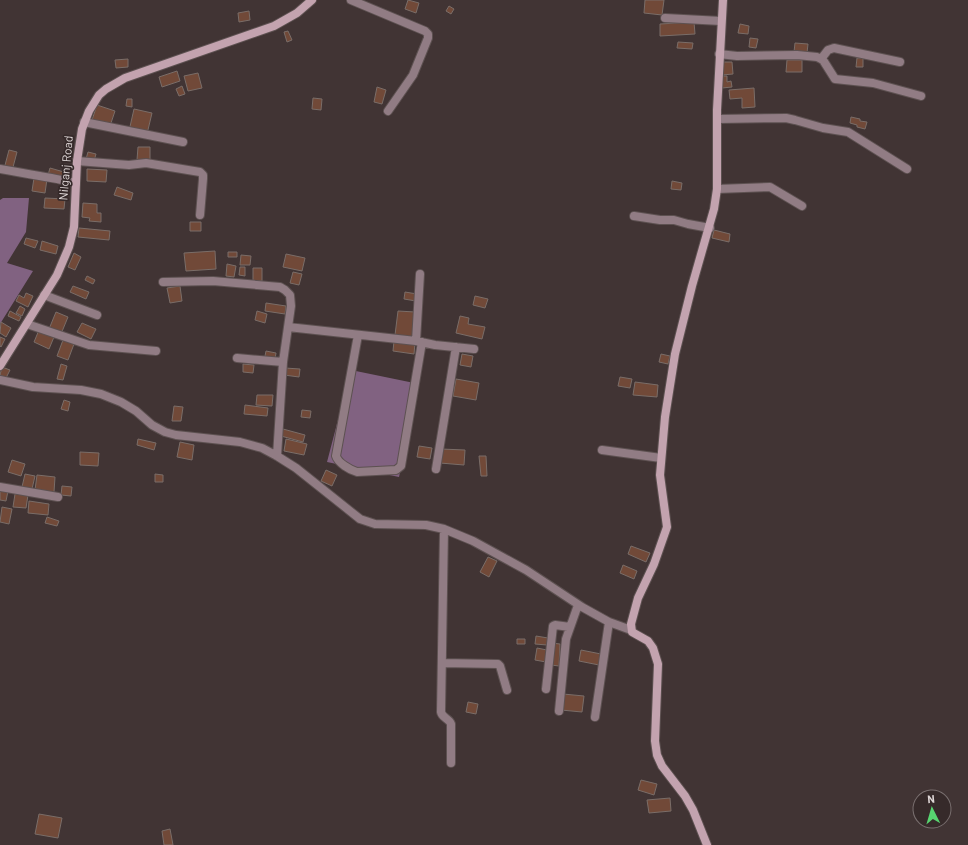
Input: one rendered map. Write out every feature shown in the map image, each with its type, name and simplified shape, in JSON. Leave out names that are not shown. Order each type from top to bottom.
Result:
[{"type":"street","name":"Nilganj Road","points":[[0,366],[57,275],[69,247],[74,227],[77,161],[82,128],[91,107],[98,96],[125,78],[274,26],[297,13],[312,0]]},
{"type":"street","points":[[351,0],[425,31],[428,34],[428,38],[413,75],[388,111]]},
{"type":"street","points":[[631,630],[631,624],[638,598],[654,564],[666,527],[661,482],[664,417],[675,354],[692,286],[710,228],[717,189],[719,54],[723,0]]},
{"type":"street","points":[[665,18],[721,21]]},
{"type":"street","points":[[821,59],[828,50],[833,48],[900,62]]},
{"type":"street","points":[[719,54],[737,56],[802,55],[821,59],[835,78],[873,83],[920,96]]},
{"type":"street","points":[[717,119],[786,118],[823,128],[845,130],[907,169]]},
{"type":"street","points":[[84,122],[183,142]]},
{"type":"street","points":[[77,161],[129,165],[144,162],[200,172],[203,175],[200,215]]},
{"type":"street","points":[[0,169],[76,183]]},
{"type":"street","points":[[717,189],[770,187],[802,206]]},
{"type":"street","points":[[634,216],[660,220],[674,220],[710,228]]},
{"type":"street","points":[[358,334],[336,456],[337,459],[357,472],[396,470],[400,466],[419,342],[420,274]]},
{"type":"street","points":[[163,282],[213,281],[280,287],[285,290],[290,297],[288,327],[283,362],[277,456]]},
{"type":"street","points":[[44,295],[97,315]]},
{"type":"street","points":[[27,324],[89,345],[156,351]]},
{"type":"street","points":[[288,327],[474,348]]},
{"type":"street","points":[[436,469],[456,347]]},
{"type":"street","points":[[237,358],[283,362]]},
{"type":"street","points":[[0,380],[28,387],[81,390],[101,394],[121,402],[136,411],[152,425],[165,432],[176,435],[251,444],[277,456],[296,468],[353,514],[366,522],[385,525],[426,525],[444,529],[473,541],[526,570],[578,605],[609,622],[631,630],[650,644],[658,664],[655,742],[657,756],[662,766],[685,796],[695,814],[707,845]]},
{"type":"street","points":[[602,450],[661,458]]},
{"type":"street","points":[[0,487],[58,497]]},
{"type":"street","points":[[444,529],[441,712],[451,724],[451,763]]},
{"type":"street","points":[[559,711],[565,644],[578,605]]},
{"type":"street","points":[[595,717],[609,622]]},
{"type":"street","points":[[546,689],[552,626],[570,627]]},
{"type":"street","points":[[442,663],[498,664],[500,666],[507,690]]},
{"type":"shaded area","points":[[3,198],[29,198],[26,232],[7,263],[33,271],[0,324],[0,200]]},
{"type":"shaded area","points":[[351,370],[419,384],[399,477],[327,462]]},
{"type":"building","points":[[408,0],[419,3],[416,13],[405,9]]},
{"type":"building","points":[[645,0],[664,0],[662,15],[644,13]]},
{"type":"building","points":[[449,6],[454,9],[451,14],[446,11]]},
{"type":"building","points":[[249,11],[250,20],[239,22],[238,13]]},
{"type":"building","points":[[694,22],[695,34],[660,36],[660,24]]},
{"type":"building","points":[[740,24],[749,26],[748,34],[738,33]]},
{"type":"building","points":[[288,31],[292,40],[287,42],[284,32]]},
{"type":"building","points":[[750,38],[758,39],[756,48],[749,47]]},
{"type":"building","points":[[678,42],[693,43],[692,49],[677,48]]},
{"type":"building","points":[[795,43],[808,44],[807,53],[794,52]]},
{"type":"building","points":[[857,58],[863,58],[863,67],[856,67]]},
{"type":"building","points":[[128,59],[128,67],[116,68],[115,60]]},
{"type":"building","points":[[787,60],[802,60],[802,72],[786,72]]},
{"type":"building","points":[[721,62],[732,62],[733,74],[722,75]]},
{"type":"building","points":[[177,71],[180,81],[162,87],[159,77]]},
{"type":"building","points":[[198,73],[202,88],[188,91],[184,76]]},
{"type":"building","points":[[721,76],[727,76],[727,82],[731,81],[732,87],[722,88]]},
{"type":"building","points":[[182,86],[185,94],[179,96],[176,89]]},
{"type":"building","points":[[377,87],[386,90],[382,104],[374,102]]},
{"type":"building","points":[[754,88],[755,107],[742,108],[742,98],[730,99],[729,90]]},
{"type":"building","points":[[313,98],[322,99],[321,110],[312,109]]},
{"type":"building","points":[[127,99],[132,99],[132,107],[126,106]]},
{"type":"building","points":[[97,105],[115,111],[110,126],[92,120]]},
{"type":"building","points":[[134,109],[152,113],[147,134],[129,131]]},
{"type":"building","points":[[851,117],[867,122],[865,129],[850,123]]},
{"type":"building","points":[[138,147],[150,147],[150,160],[137,160]]},
{"type":"building","points":[[9,150],[17,152],[12,171],[4,169]]},
{"type":"building","points":[[88,152],[96,154],[94,161],[86,159]]},
{"type":"building","points":[[50,168],[64,172],[62,178],[48,175]]},
{"type":"building","points":[[87,169],[107,170],[106,182],[87,181]]},
{"type":"building","points":[[34,178],[47,179],[45,193],[32,191]]},
{"type":"building","points":[[672,181],[682,183],[681,190],[671,189]]},
{"type":"building","points":[[117,187],[133,193],[131,200],[114,195]]},
{"type":"building","points":[[45,198],[65,199],[64,209],[44,208]]},
{"type":"building","points":[[83,203],[97,204],[97,213],[101,213],[101,222],[89,221],[90,218],[82,217]]},
{"type":"building","points":[[190,222],[201,222],[201,231],[190,231]]},
{"type":"building","points":[[79,228],[110,231],[109,240],[78,237]]},
{"type":"building","points":[[714,230],[730,234],[729,242],[712,238]]},
{"type":"building","points":[[26,238],[38,241],[35,248],[24,244]]},
{"type":"building","points":[[42,241],[58,246],[56,254],[40,250]]},
{"type":"building","points":[[215,251],[216,269],[186,271],[184,253]]},
{"type":"building","points":[[228,252],[237,252],[237,257],[228,257]]},
{"type":"building","points":[[74,253],[81,257],[75,270],[68,267]]},
{"type":"building","points":[[286,254],[305,258],[302,271],[283,267]]},
{"type":"building","points":[[241,255],[251,256],[250,265],[240,265]]},
{"type":"building","points":[[227,264],[236,266],[234,277],[226,276]]},
{"type":"building","points":[[240,267],[245,267],[245,276],[239,275]]},
{"type":"building","points":[[253,268],[262,268],[262,281],[253,281]]},
{"type":"building","points":[[293,272],[302,274],[299,285],[290,283]]},
{"type":"building","points":[[87,276],[95,280],[93,284],[85,280]]},
{"type":"building","points":[[73,286],[89,292],[86,299],[70,292]]},
{"type":"building","points":[[180,286],[182,301],[170,303],[167,288]]},
{"type":"building","points":[[405,292],[417,294],[416,301],[404,299]]},
{"type":"building","points":[[26,293],[33,296],[28,307],[16,301],[19,295],[24,298]]},
{"type":"building","points":[[475,296],[488,299],[485,308],[473,305]]},
{"type":"building","points":[[266,303],[286,306],[285,314],[265,311]]},
{"type":"building","points":[[20,306],[25,309],[22,316],[16,313]]},
{"type":"building","points":[[10,311],[21,317],[19,321],[8,316]]},
{"type":"building","points":[[257,311],[267,314],[265,323],[255,320]]},
{"type":"building","points":[[398,311],[415,312],[413,337],[395,335]]},
{"type":"building","points":[[56,312],[68,317],[61,334],[49,329]]},
{"type":"building","points":[[460,316],[469,318],[468,324],[485,327],[482,339],[456,333]]},
{"type":"building","points":[[1,322],[11,328],[6,337],[0,333]]},
{"type":"building","points":[[82,323],[96,329],[91,339],[77,332]]},
{"type":"building","points":[[39,330],[54,337],[49,349],[34,342]]},
{"type":"building","points":[[0,337],[5,339],[1,347],[0,346]]},
{"type":"building","points":[[63,340],[74,344],[68,360],[57,356]]},
{"type":"building","points":[[394,341],[415,343],[414,354],[393,351]]},
{"type":"building","points":[[266,351],[276,353],[275,359],[265,356]]},
{"type":"building","points":[[462,354],[473,356],[471,367],[460,365]]},
{"type":"building","points":[[661,354],[670,356],[668,364],[659,362]]},
{"type":"building","points":[[61,364],[67,366],[63,380],[57,379]]},
{"type":"building","points":[[243,364],[254,365],[253,373],[243,372]]},
{"type":"building","points":[[2,367],[10,370],[6,378],[0,375]]},
{"type":"building","points":[[285,368],[300,369],[299,377],[284,375]]},
{"type":"building","points":[[620,377],[632,379],[630,388],[618,386]]},
{"type":"building","points":[[456,379],[479,383],[476,400],[453,396]]},
{"type":"building","points":[[635,382],[658,385],[657,397],[633,395]]},
{"type":"building","points":[[257,395],[273,395],[272,406],[256,405]]},
{"type":"building","points":[[64,400],[70,402],[68,411],[61,409]]},
{"type":"building","points":[[245,405],[268,408],[267,416],[244,414]]},
{"type":"building","points":[[174,406],[183,407],[181,421],[172,421]]},
{"type":"building","points":[[302,410],[311,411],[310,418],[301,417]]},
{"type":"building","points":[[283,429],[305,435],[303,442],[281,436]]},
{"type":"building","points":[[138,439],[156,443],[154,450],[137,445]]},
{"type":"building","points":[[286,439],[307,444],[304,455],[284,451]]},
{"type":"building","points":[[180,442],[194,445],[192,460],[177,457]]},
{"type":"building","points":[[419,446],[432,448],[430,459],[417,457]]},
{"type":"building","points":[[441,449],[465,450],[464,465],[440,463]]},
{"type":"building","points":[[80,452],[99,453],[98,466],[80,465]]},
{"type":"building","points":[[479,456],[486,456],[487,476],[481,476]]},
{"type":"building","points":[[12,460],[25,464],[21,476],[8,472]]},
{"type":"building","points":[[326,470],[337,475],[332,486],[321,481]]},
{"type":"building","points":[[25,474],[35,476],[32,489],[22,487]]},
{"type":"building","points":[[155,474],[163,475],[163,482],[155,482]]},
{"type":"building","points":[[37,475],[55,477],[54,492],[35,490]]},
{"type":"building","points":[[62,486],[72,487],[71,496],[61,495]]},
{"type":"building","points":[[0,489],[8,491],[6,501],[0,500]]},
{"type":"building","points":[[15,494],[28,495],[26,508],[13,507]]},
{"type":"building","points":[[29,501],[49,504],[48,515],[28,513]]},
{"type":"building","points":[[2,507],[12,509],[9,524],[0,522]]},
{"type":"building","points":[[47,517],[59,521],[57,526],[45,523]]},
{"type":"building","points":[[631,546],[650,553],[646,562],[628,554]]},
{"type":"building","points":[[488,557],[497,561],[489,577],[480,572]]},
{"type":"building","points":[[623,565],[637,571],[634,579],[620,573]]},
{"type":"building","points":[[536,636],[548,638],[547,645],[535,644]]},
{"type":"building","points":[[517,639],[525,639],[525,644],[517,644]]},
{"type":"building","points":[[552,643],[560,644],[559,666],[551,665]]},
{"type":"building","points":[[537,648],[547,650],[546,662],[535,660]]},
{"type":"building","points":[[581,650],[601,654],[599,665],[579,661]]},
{"type":"building","points":[[563,694],[584,696],[582,712],[561,710]]},
{"type":"building","points":[[468,702],[478,704],[476,714],[466,712]]},
{"type":"building","points":[[641,780],[657,784],[654,795],[638,790]]},
{"type":"building","points":[[670,798],[671,811],[649,813],[647,800]]},
{"type":"building","points":[[39,814],[62,818],[58,838],[35,834]]},
{"type":"building","points":[[170,829],[173,845],[164,845],[162,831]]}]
